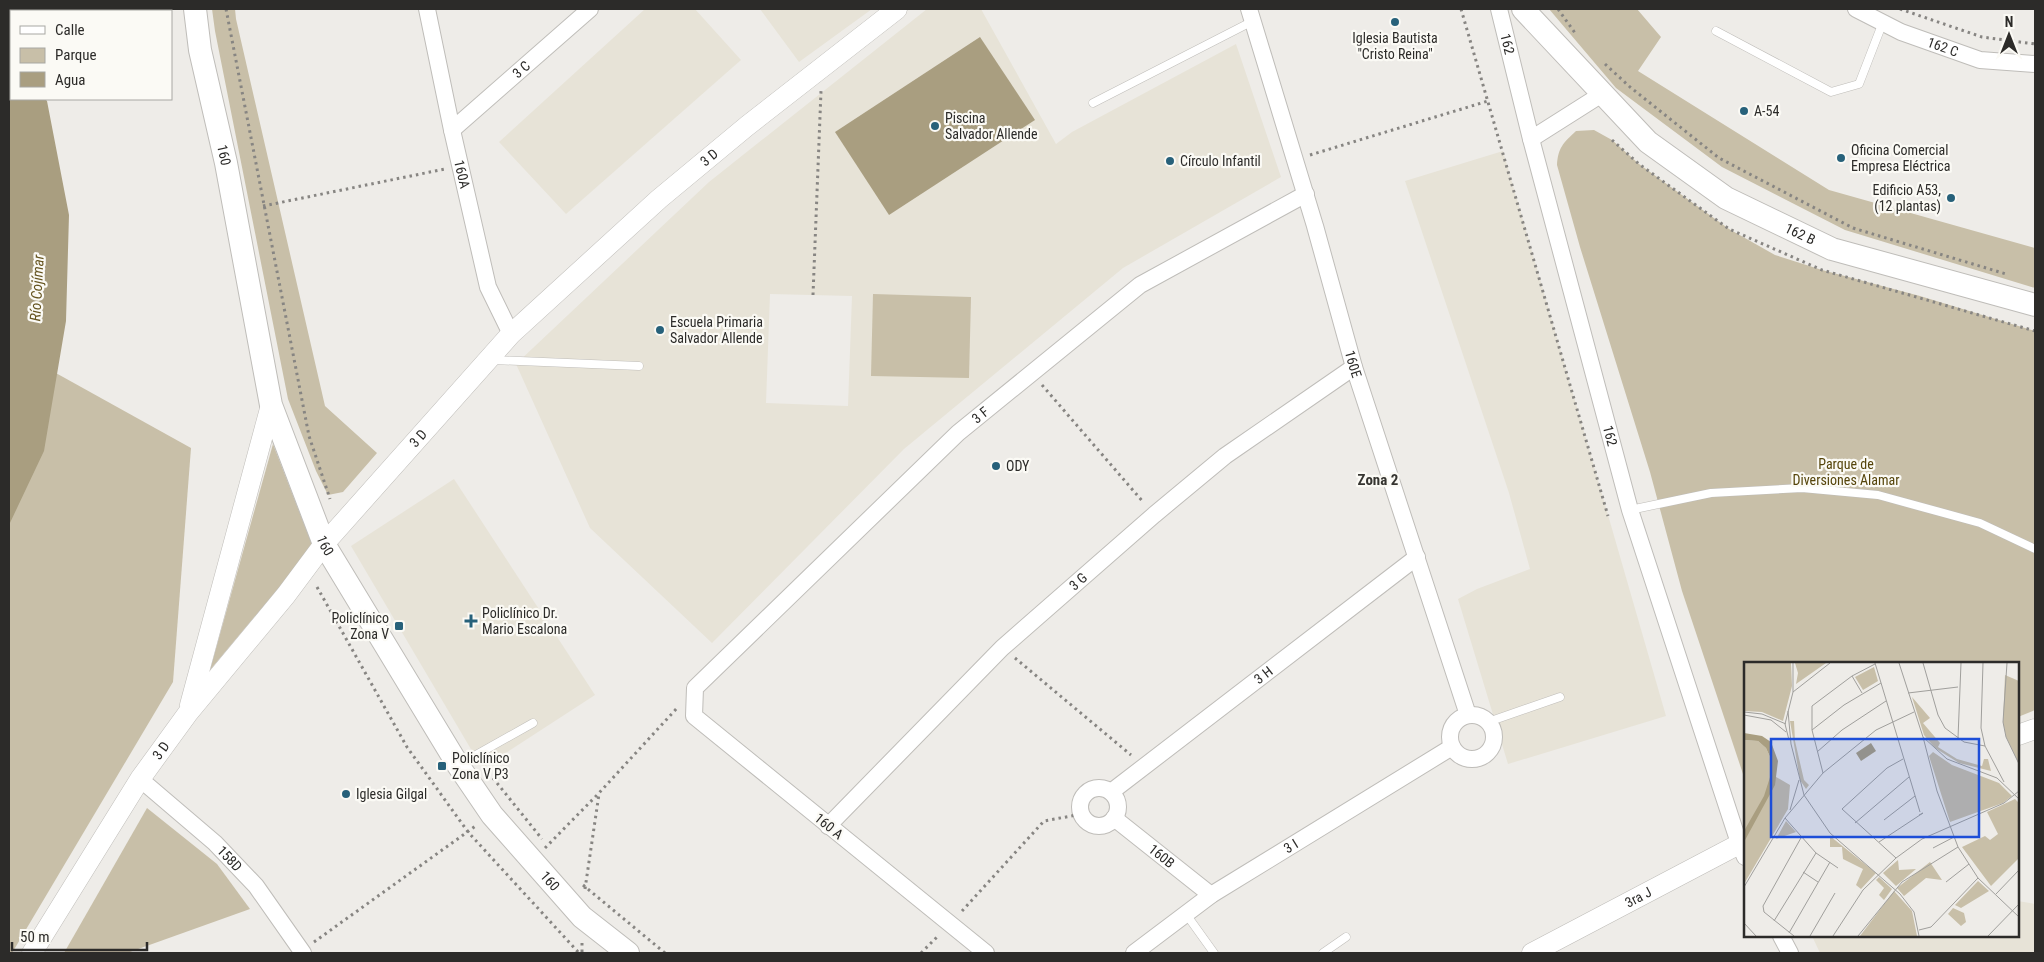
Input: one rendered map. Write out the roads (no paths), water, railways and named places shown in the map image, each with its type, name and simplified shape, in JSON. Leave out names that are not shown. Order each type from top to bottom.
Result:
[{"type":"main road","name":"160","points":[[182,9],[200,50]]},
{"type":"main road","name":"160","points":[[195,9],[200,50],[226,163],[271,405],[324,544],[466,760],[492,815],[540,853],[582,917],[628,953]]},
{"type":"main road","name":"162 B","points":[[1523,9],[1648,142],[1726,198],[1832,249],[2035,305]]},
{"type":"street","name":"160A","points":[[427,9],[452,130],[488,287],[511,334]]},
{"type":"street","name":"3 C","points":[[452,130],[590,9]]},
{"type":"street","name":"3 D","points":[[32,953],[140,779],[188,713],[286,595],[324,544],[511,334],[659,199],[897,9]]},
{"type":"street","name":"162","points":[[1499,9],[1531,138],[1630,510],[1743,847]]},
{"type":"street","name":"162 C","points":[[1856,9],[1901,32],[1980,60],[2035,64]]},
{"type":"street","name":"160E","points":[[1251,15],[1306,194],[1354,367],[1468,715]]},
{"type":"street","points":[[1531,138],[1602,94]]},
{"type":"street","name":"3 F","points":[[695,688],[958,433],[1140,285],[1306,194]]},
{"type":"street","name":"3 G","points":[[828,826],[1002,648],[1154,515],[1226,456],[1354,367]]},
{"type":"street","points":[[188,713],[271,405]]},
{"type":"street","name":"3 H","points":[[1111,792],[1417,557]]},
{"type":"street","name":"160 A","points":[[695,688],[694,716],[949,925],[986,953]]},
{"type":"street","points":[[1468,715],[1482,717],[1488,722],[1494,735],[1493,742],[1485,754],[1478,758],[1463,757],[1452,747],[1450,731],[1460,718],[1468,715]]},
{"type":"street","points":[[2019,735],[2035,728]]},
{"type":"street","name":"3 I","points":[[1134,953],[1210,895],[1452,747]]},
{"type":"street","name":"158D","points":[[140,779],[215,843],[256,886],[301,953]]},
{"type":"street","points":[[1098,788],[1111,792],[1118,803],[1114,818],[1108,823],[1100,825],[1086,820],[1080,806],[1086,793],[1098,788]]},
{"type":"street","name":"160B","points":[[1114,818],[1210,895]]},
{"type":"street","name":"3ra J","points":[[1532,953],[1743,847]]},
{"type":"street","points":[[1782,937],[1790,953]]},
{"type":"lane","points":[[1093,103],[1251,15]]},
{"type":"lane","points":[[1716,31],[1831,92],[1859,84],[1883,22]]},
{"type":"lane","points":[[489,359],[639,366]]},
{"type":"lane","points":[[1630,510],[1712,493],[1802,488],[1878,494],[1980,523],[2035,549]]},
{"type":"lane","points":[[1488,722],[1560,697]]},
{"type":"lane","points":[[466,760],[533,723]]},
{"type":"lane","points":[[1186,914],[1214,953]]},
{"type":"lane","points":[[1322,953],[1346,937]]},
{"type":"water","name":"Piscina Salvador Allende","points":[[980,37],[1035,120],[889,215],[835,132]]},
{"type":"water","name":"Río Cojímar","points":[[9,44],[10,100],[47,101],[69,215],[66,321],[44,451],[9,525]]},
{"type":"place","name":"Iglesia Bautista \"Cristo Reina\"","points":[[1395,22]]},
{"type":"place","name":"A-54","points":[[1744,111]]},
{"type":"place","name":"Piscina Salvador Allende","points":[[935,126]]},
{"type":"place","name":"Oficina Comercial Empresa Eléctrica","points":[[1841,158]]},
{"type":"place","name":"Círculo Infantil","points":[[1170,161]]},
{"type":"place","name":"Edificio A53, (12 plantas)","points":[[1951,198]]},
{"type":"place","name":"Escuela Primaria Salvador Allende","points":[[660,330]]},
{"type":"place","name":"ODY","points":[[996,466]]},
{"type":"place","name":"Policlínico Dr. Mario Escalona","points":[[471,621]]},
{"type":"place","name":"Policlínico Zona V","points":[[399,626]]},
{"type":"place","name":"Policlínico Zona V P3","points":[[442,766]]},
{"type":"place","name":"Iglesia Gilgal","points":[[346,794]]},
{"type":"district","name":"Zona 2","points":[[1378,480]]},
{"type":"park label","name":"Parque de Diversiones Alamar","points":[[1846,472]]}]
